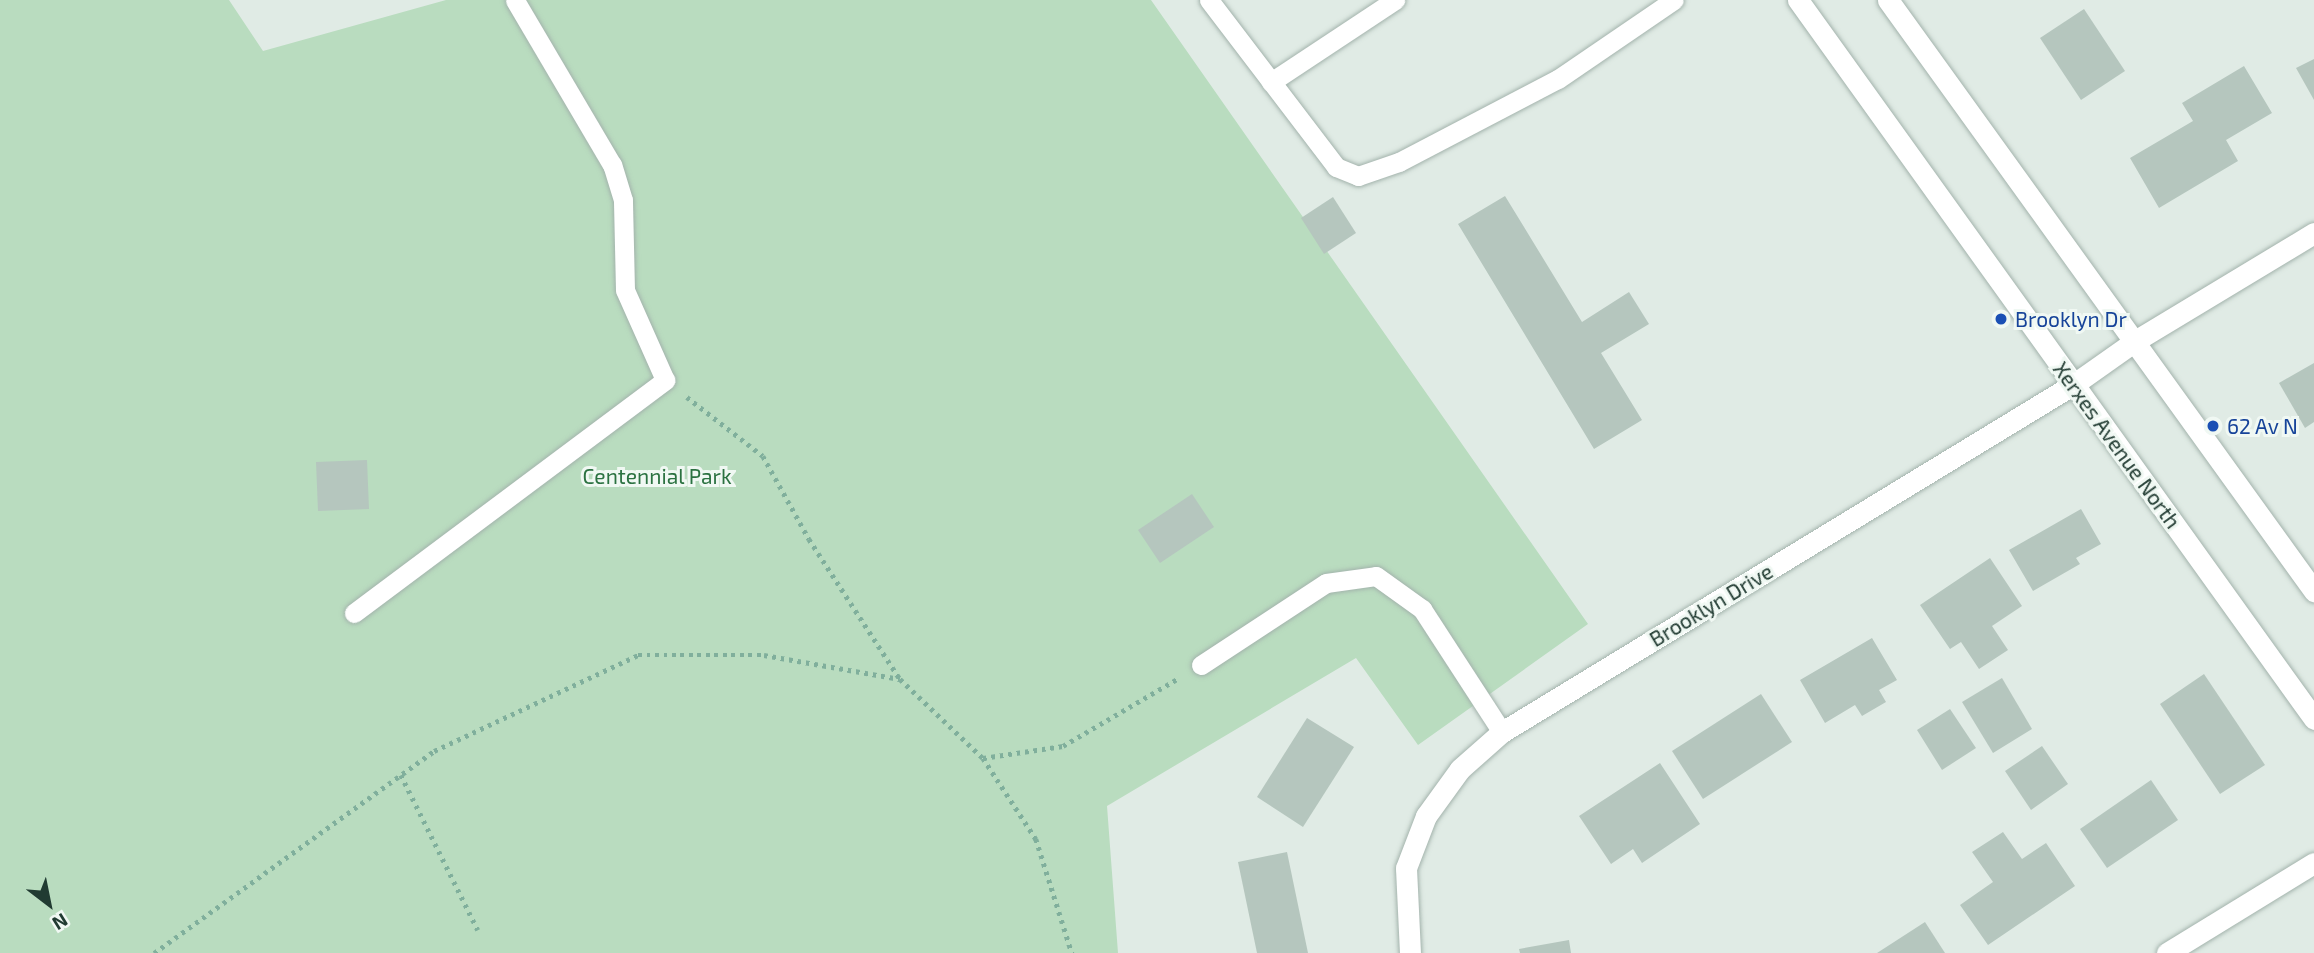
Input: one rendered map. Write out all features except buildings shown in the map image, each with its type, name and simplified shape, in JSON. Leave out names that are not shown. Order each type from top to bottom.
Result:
[{"type":"street","name":"Xerxes Avenue North","points":[[1798,0],[2314,719]]},
{"type":"street","points":[[1888,0],[2314,591]]},
{"type":"street","name":"Brooklyn Drive","points":[[1410,953],[1406,868],[1426,816],[1461,769],[1502,732],[2074,384],[2135,341],[2314,233]]},
{"type":"street","points":[[2167,953],[2314,863]]},
{"type":"lane","points":[[354,613],[665,380],[625,290],[623,201],[612,165],[514,0]]},
{"type":"lane","points":[[1209,0],[1336,167],[1358,176],[1399,162],[1558,79],[1674,0]]},
{"type":"lane","points":[[1270,82],[1395,0]]},
{"type":"lane","points":[[1201,665],[1326,583],[1376,576],[1422,609],[1502,732]]},
{"type":"path","points":[[665,380],[763,456],[809,539],[900,680],[983,758],[1036,839],[1072,953]]},
{"type":"path","points":[[154,953],[434,751],[638,655],[764,655],[900,680]]},
{"type":"path","points":[[983,758],[1063,747],[1201,665]]},
{"type":"path","points":[[401,775],[478,930]]},
{"type":"green space","name":"Centennial Park","points":[[0,0],[229,0],[263,51],[446,0],[1151,0],[1588,624],[1418,745],[1356,658],[1107,806],[1118,953],[0,953]]},
{"type":"place","name":"Brooklyn Dr","points":[[2001,319]]},
{"type":"place","name":"62 Av N","points":[[2213,426]]}]
